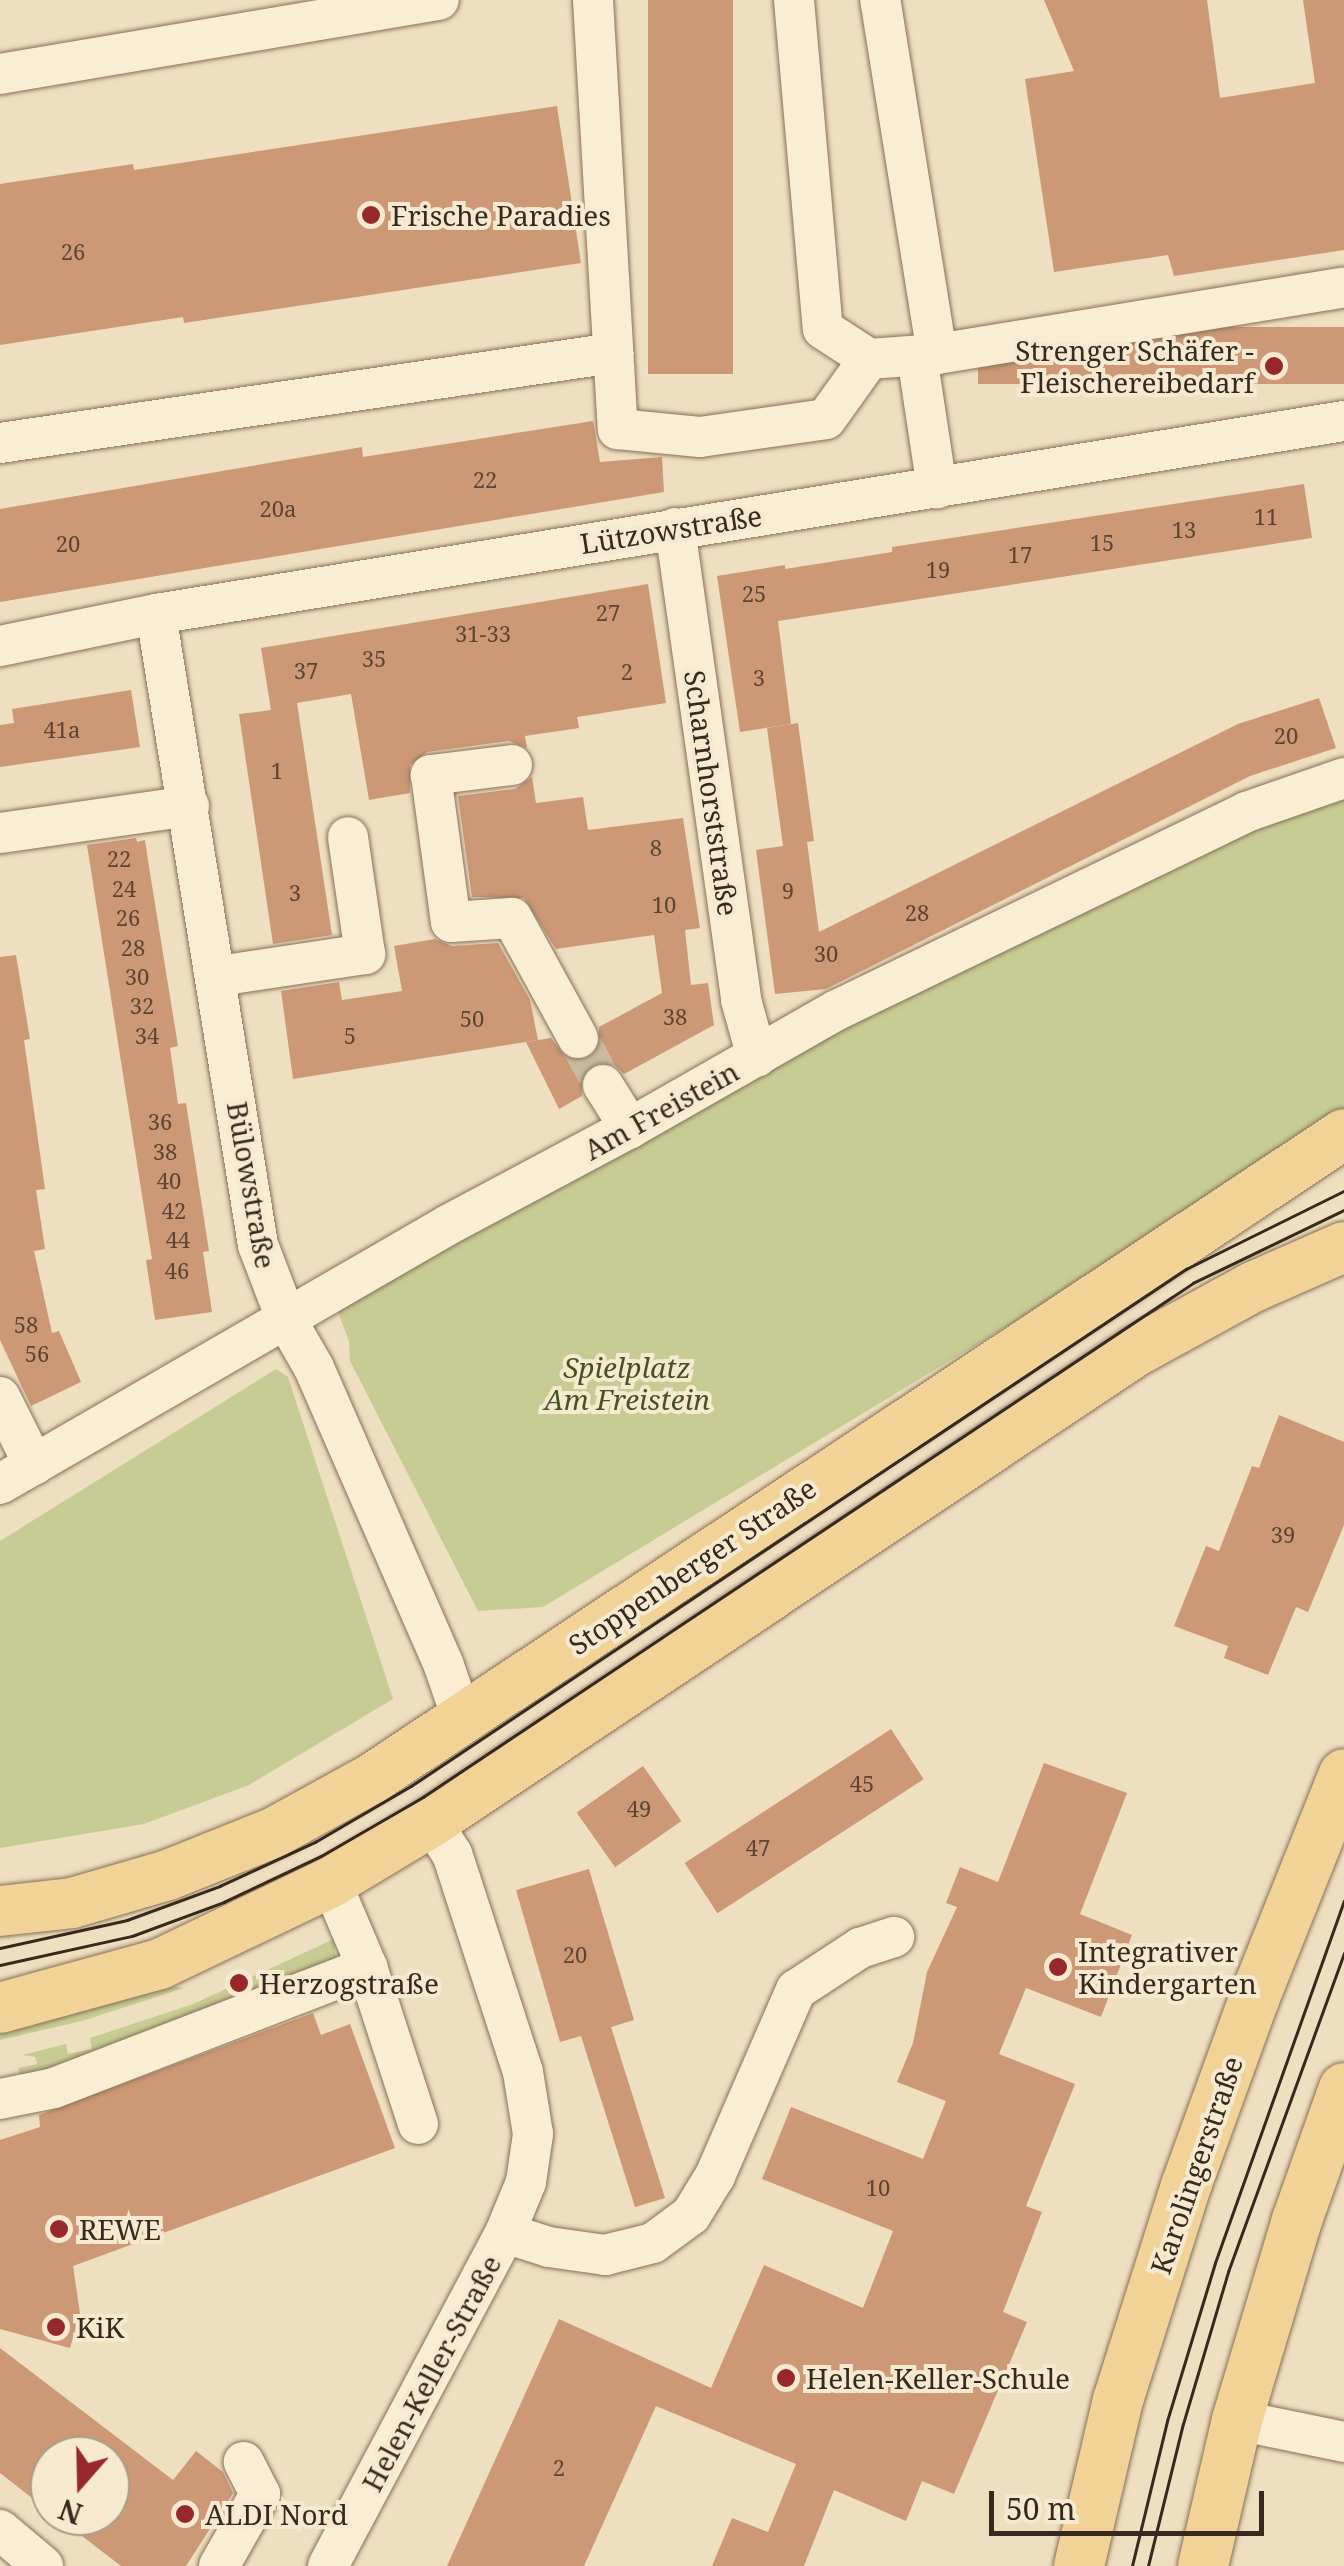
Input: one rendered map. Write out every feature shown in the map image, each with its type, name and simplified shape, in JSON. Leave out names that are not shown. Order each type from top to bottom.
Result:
[{"type":"main road","name":"Stoppenberger Straße","points":[[0,1911],[72,1903],[168,1875],[273,1833],[463,1721],[1344,1134]]},
{"type":"main road","points":[[0,2008],[60,1995],[160,1964],[331,1882],[432,1822],[1136,1351],[1253,1288],[1344,1247]]},
{"type":"main road","name":"Karolingerstraße","points":[[1079,2566],[1118,2400],[1186,2186],[1254,1999],[1344,1774]]},
{"type":"main road","points":[[1203,2566],[1237,2420],[1297,2220],[1344,2088]]},
{"type":"street","points":[[0,74],[440,0]]},
{"type":"street","points":[[593,0],[618,428],[700,437],[826,419],[868,359]]},
{"type":"street","points":[[794,0],[823,329],[868,359],[927,355],[1344,287]]},
{"type":"street","points":[[880,0],[927,355],[937,488]]},
{"type":"street","points":[[0,443],[612,352]]},
{"type":"street","name":"Lützowstraße","points":[[0,646],[156,614],[1344,421]]},
{"type":"street","name":"Scharnhorststraße","points":[[675,528],[741,1000],[757,1057]]},
{"type":"street","name":"Bülowstraße","points":[[156,614],[218,976],[258,1245],[287,1321],[314,1368],[463,1721]]},
{"type":"street","points":[[512,765],[431,775],[451,922],[512,918],[578,1038]]},
{"type":"street","name":"Am Freistein","points":[[17,1474],[287,1321],[448,1224],[630,1128],[838,1010],[1246,812],[1344,778]]},
{"type":"street","points":[[0,834],[189,806]]},
{"type":"street","points":[[218,976],[364,954],[348,837]]},
{"type":"street","points":[[603,1085],[630,1128]]},
{"type":"street","points":[[0,1398],[17,1474]]},
{"type":"street","name":"Helen-Keller-Straße","points":[[328,2566],[505,2233],[526,2182],[533,2134],[530,2094],[452,1854],[432,1822]]},
{"type":"street","points":[[331,1882],[367,1967],[418,2124]]},
{"type":"street","name":"Helen-Keller-Straße","points":[[505,2233],[549,2247],[605,2255],[653,2243],[691,2214],[715,2176],[796,1990],[860,1948],[894,1937]]},
{"type":"street","points":[[0,2100],[54,2088],[367,1967]]},
{"type":"street","points":[[1237,2420],[1344,2442]]},
{"type":"street","points":[[219,2566],[260,2494],[244,2462]]},
{"type":"street","points":[[0,2530],[43,2566]]},
{"type":"green space","name":"Spielplatz Am Freistein","points":[[1344,785],[1344,1122],[543,1607],[478,1611],[350,1361],[349,1341],[333,1299],[628,1134]]},
{"type":"green space","points":[[276,1369],[288,1377],[393,1699],[249,1785],[144,1824],[0,1848],[0,1541]]},
{"type":"green space","points":[[334,1939],[336,1964],[21,2079],[18,2068],[37,2064],[35,2057],[22,2055],[66,2044],[68,2054],[92,2049],[90,2038],[193,2004]]},
{"type":"green space","points":[[160,1984],[184,1988],[82,2021],[0,2040],[0,2029]]},
{"type":"building","points":[[648,0],[733,0],[733,374],[648,374]]},
{"type":"building","points":[[1044,0],[1207,0],[1220,98],[1315,83],[1303,0],[1344,0],[1344,250],[1174,276],[1168,255],[1054,272],[1025,79],[1074,71]]},
{"type":"building","name":"Frische Paradies","points":[[557,106],[581,263],[184,323],[183,317],[0,345],[0,184],[133,164],[134,170]]},
{"type":"building","points":[[978,327],[1344,327],[1344,384],[978,384]]},
{"type":"building","points":[[593,421],[600,462],[662,457],[664,492],[0,602],[0,509],[362,447],[363,457]]},
{"type":"building","points":[[1304,484],[1312,538],[778,621],[791,724],[740,732],[717,576],[817,564],[892,552],[892,547]]},
{"type":"building","points":[[648,584],[666,703],[577,717],[579,728],[525,736],[527,748],[509,741],[427,752],[410,765],[410,793],[369,800],[351,694],[297,703],[332,935],[273,944],[239,714],[271,710],[261,648]]},
{"type":"building","points":[[131,690],[140,747],[0,767],[0,725],[14,723],[12,709]]},
{"type":"building","points":[[1319,698],[1336,748],[1250,776],[826,989],[775,994],[756,850],[783,846],[767,728],[798,723],[814,841],[807,842],[819,932],[1238,724]]},
{"type":"building","points":[[532,777],[536,803],[583,797],[588,830],[683,818],[700,928],[685,930],[691,985],[708,983],[714,1025],[624,1074],[613,1064],[591,1064],[582,1075],[582,1096],[559,1109],[526,1042],[551,1038],[567,1059],[589,1059],[599,1049],[599,1027],[662,993],[654,935],[556,949],[524,898],[472,897],[458,796],[515,789]]},
{"type":"building","points":[[136,838],[137,842],[145,840],[178,1046],[170,1048],[178,1104],[186,1103],[209,1251],[203,1252],[212,1312],[155,1320],[146,1260],[152,1259],[87,845]]},
{"type":"building","points":[[435,939],[452,946],[498,943],[530,1000],[538,1040],[293,1079],[281,991],[339,982],[342,1000],[402,991],[394,946]]},
{"type":"building","points":[[16,955],[30,1039],[24,1040],[45,1189],[36,1190],[45,1249],[34,1251],[52,1333],[59,1331],[81,1382],[31,1406],[0,1340],[0,957]]},
{"type":"building","points":[[1279,1415],[1344,1442],[1344,1525],[1308,1612],[1296,1607],[1268,1675],[1224,1658],[1228,1646],[1174,1626],[1206,1546],[1219,1551],[1252,1466],[1259,1468]]},
{"type":"building","points":[[891,1729],[924,1779],[717,1913],[685,1863]]},
{"type":"building","points":[[1044,1763],[1127,1793],[1080,1914],[1132,1935],[1101,2017],[1026,1988],[999,2054],[1075,2084],[1026,2206],[1042,2212],[1003,2312],[1027,2322],[954,2494],[922,2481],[906,2521],[834,2490],[804,2566],[712,2566],[732,2518],[768,2532],[796,2464],[656,2406],[584,2566],[447,2566],[559,2319],[711,2388],[764,2265],[863,2308],[893,2231],[762,2179],[791,2107],[923,2159],[946,2101],[897,2082],[913,2043],[927,1972],[957,1907],[946,1903],[960,1867],[998,1882]]},
{"type":"building","points":[[643,1766],[681,1821],[615,1867],[577,1812]]},
{"type":"building","points":[[589,1869],[634,2020],[611,2027],[665,2198],[635,2207],[581,2036],[560,2042],[516,1890]]},
{"type":"building","points":[[313,2013],[321,2035],[350,2024],[395,2148],[73,2266],[80,2313],[70,2348],[0,2329],[0,2140],[40,2127],[39,2115]]},
{"type":"building","points":[[0,2348],[115,2436],[30,2436],[30,2496],[0,2473]]},
{"type":"building","points":[[130,2447],[173,2480],[196,2451],[223,2472],[233,2493],[186,2566],[121,2566],[82,2536],[130,2536]]},
{"type":"tunnel","points":[[578,1038],[603,1085]]},
{"type":"tram line","points":[[0,1948],[127,1920],[220,1886],[315,1842],[411,1786],[1186,1269],[1344,1191]]},
{"type":"tram line","points":[[0,1965],[132,1936],[224,1902],[321,1856],[423,1797],[1193,1283],[1344,1210]]},
{"type":"tram line","points":[[1132,2566],[1167,2421],[1215,2263],[1344,1901]]},
{"type":"tram line","points":[[1148,2566],[1183,2424],[1228,2272],[1344,1953]]},
{"type":"place","name":"Frische Paradies","points":[[371,215]]},
{"type":"place","name":"Strenger Schäfer - Fleischereibedarf","points":[[1274,366]]},
{"type":"place","name":"Integrativer Kindergarten","points":[[1058,1967]]},
{"type":"place","name":"Herzogstraße","points":[[239,1983]]},
{"type":"place","name":"REWE","points":[[59,2229]]},
{"type":"place","name":"KiK","points":[[56,2327]]},
{"type":"place","name":"Helen-Keller-Schule","points":[[786,2378]]},
{"type":"place","name":"ALDI Nord","points":[[185,2514]]}]
